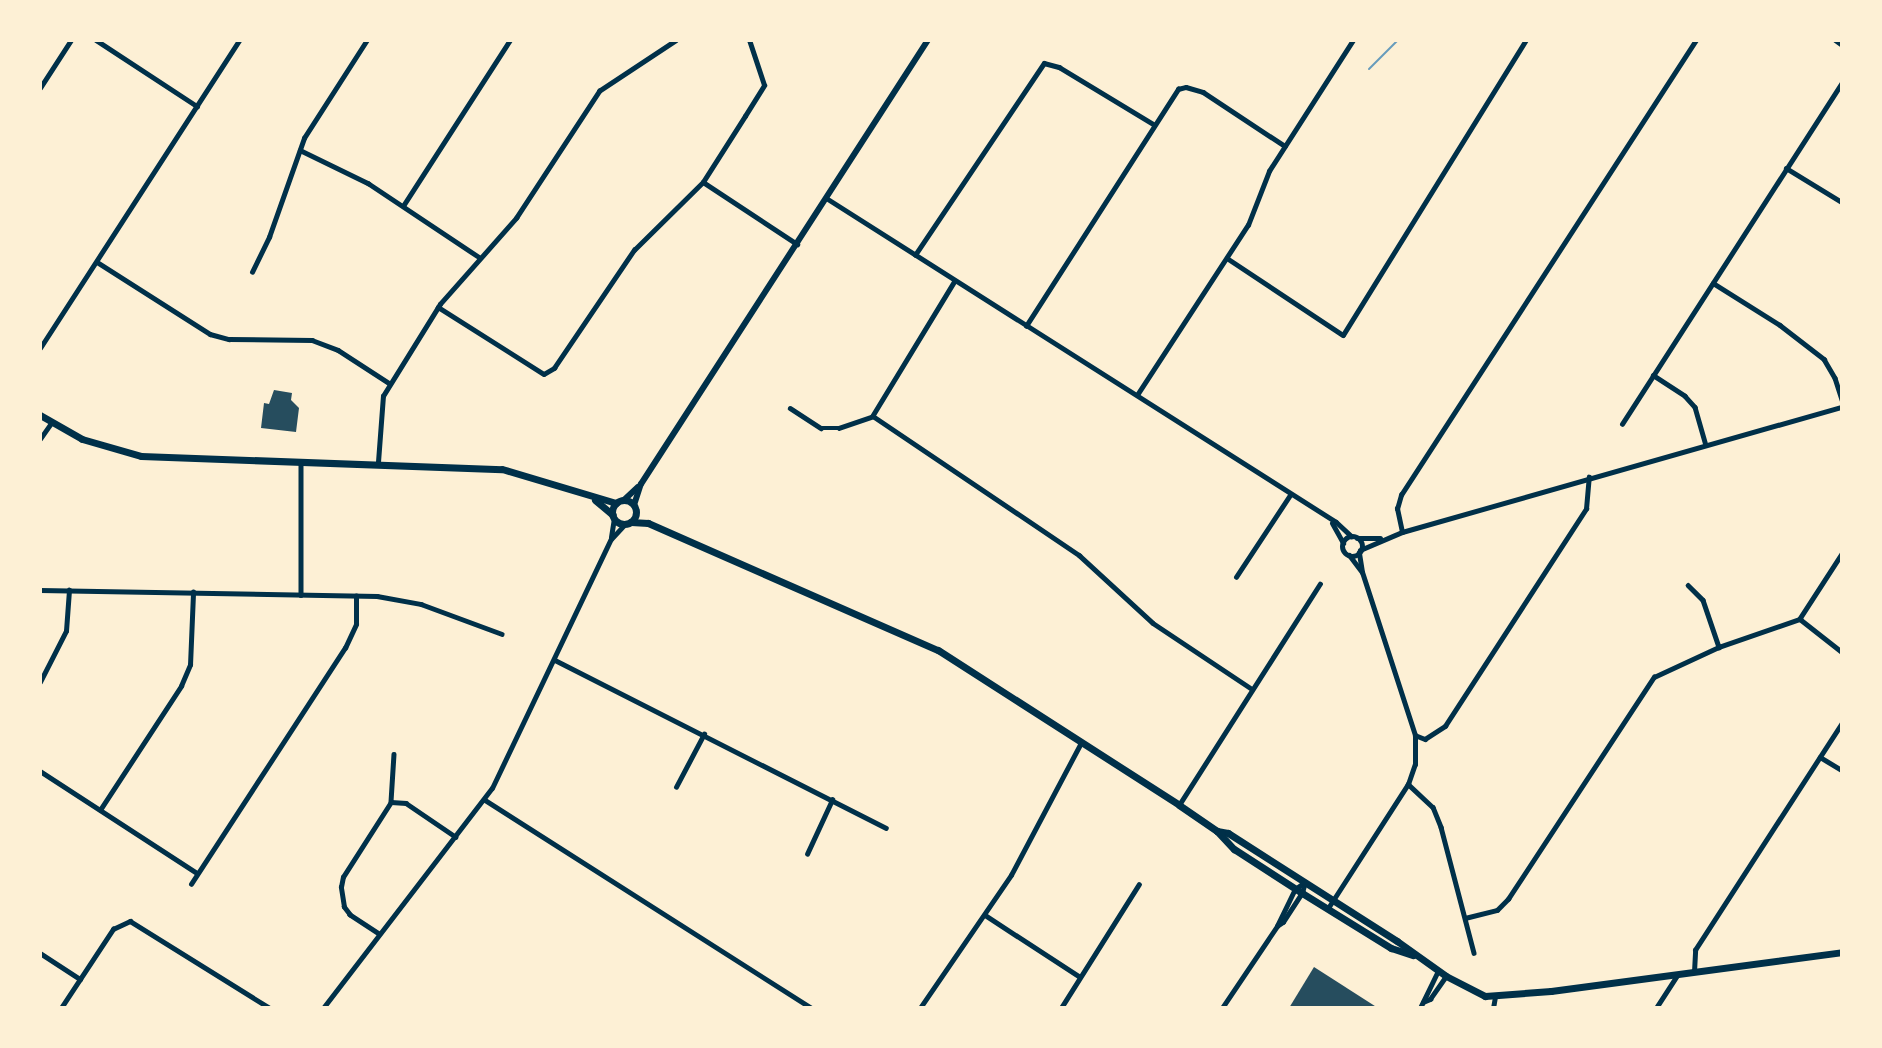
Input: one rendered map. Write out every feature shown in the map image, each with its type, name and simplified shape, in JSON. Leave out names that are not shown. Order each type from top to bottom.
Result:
[{"type":"main road","points":[[40,415],[51,423],[98,446],[141,456],[301,462],[378,462],[502,469],[550,481],[593,499],[616,503],[624,500],[641,484],[928,40]]},
{"type":"main road","points":[[628,523],[635,508],[641,484]]},
{"type":"main road","points":[[593,499],[614,517],[628,523],[648,523],[910,635],[1179,805],[1217,831],[1234,849],[1302,893],[1391,948],[1413,955]]},
{"type":"main road","points":[[624,500],[635,508],[648,523]]},
{"type":"main road","points":[[614,517],[616,503]]},
{"type":"main road","points":[[1217,831],[1228,833],[1334,899],[1446,976],[1473,992],[1495,997],[1842,952]]},
{"type":"street","points":[[40,88],[72,40]]},
{"type":"street","points":[[96,40],[197,106]]},
{"type":"street","points":[[40,348],[239,40]]},
{"type":"street","points":[[252,272],[269,237],[300,150],[367,40]]},
{"type":"street","points":[[402,206],[510,40]]},
{"type":"street","points":[[378,462],[380,409],[389,383],[438,307],[479,257],[516,218],[543,181],[599,91],[676,40]]},
{"type":"street","points":[[438,307],[544,374],[554,368],[646,235],[703,182],[764,85],[749,40]]},
{"type":"street","points":[[1137,395],[1248,225],[1269,171],[1353,40]]},
{"type":"street","points":[[1227,258],[1343,335],[1526,40]]},
{"type":"street","points":[[1402,532],[1397,509],[1401,495],[1696,40]]},
{"type":"street","points":[[1835,40],[1842,45]]},
{"type":"street","points":[[915,255],[1044,63],[1059,67],[1153,124]]},
{"type":"street","points":[[1622,424],[1842,83]]},
{"type":"street","points":[[1026,326],[1153,124],[1178,89],[1186,87],[1203,92],[1285,146]]},
{"type":"street","points":[[300,150],[368,183],[479,257]]},
{"type":"street","points":[[1786,168],[1842,202]]},
{"type":"street","points":[[703,182],[797,244]]},
{"type":"street","points":[[826,198],[1137,395],[1354,537],[1380,538],[1705,443],[1842,408]]},
{"type":"street","points":[[97,262],[210,334],[229,339],[319,342],[338,350],[389,383]]},
{"type":"street","points":[[790,408],[821,428],[839,428],[873,416],[956,281]]},
{"type":"street","points":[[1713,283],[1780,325],[1824,359],[1835,378],[1842,400]]},
{"type":"street","points":[[1653,375],[1685,396],[1695,407],[1705,443]]},
{"type":"street","points":[[873,416],[1079,555],[1153,623],[1252,689]]},
{"type":"street","points":[[40,439],[51,423]]},
{"type":"street","points":[[301,462],[302,595]]},
{"type":"street","points":[[1415,735],[1425,739],[1445,726],[1586,509],[1589,477]]},
{"type":"street","points":[[1236,577],[1290,495]]},
{"type":"street","points":[[323,1008],[485,800],[555,660],[611,539],[614,517]]},
{"type":"street","points":[[611,539],[628,523]]},
{"type":"street","points":[[1332,523],[1343,543],[1342,549],[1362,572]]},
{"type":"street","points":[[1343,543],[1354,537]]},
{"type":"street","points":[[1328,908],[1408,784],[1415,764],[1415,735],[1362,572],[1360,551],[1354,537]]},
{"type":"street","points":[[1349,555],[1380,538]]},
{"type":"street","points":[[1465,918],[1497,910],[1508,899],[1654,677],[1719,647],[1800,619],[1842,554]]},
{"type":"street","points":[[1179,805],[1320,584]]},
{"type":"street","points":[[1688,585],[1703,600],[1719,647]]},
{"type":"street","points":[[40,590],[356,596],[421,604],[502,634]]},
{"type":"street","points":[[40,682],[66,631],[69,590]]},
{"type":"street","points":[[100,810],[181,686],[190,665],[193,592]]},
{"type":"street","points":[[191,884],[345,648],[356,624],[356,596]]},
{"type":"street","points":[[1800,619],[1842,652]]},
{"type":"street","points":[[555,660],[886,828]]},
{"type":"street","points":[[1694,972],[1695,950],[1842,723]]},
{"type":"street","points":[[676,787],[704,734]]},
{"type":"street","points":[[920,1008],[1011,875],[1081,743]]},
{"type":"street","points":[[379,934],[350,915],[344,907],[341,887],[343,877],[392,802],[394,754]]},
{"type":"street","points":[[1820,757],[1842,771]]},
{"type":"street","points":[[40,771],[197,873]]},
{"type":"street","points":[[1408,784],[1433,807],[1474,953]]},
{"type":"street","points":[[392,802],[398,800],[406,803],[456,837]]},
{"type":"street","points":[[485,800],[811,1008]]},
{"type":"street","points":[[807,854],[832,800]]},
{"type":"street","points":[[1277,926],[1295,888],[1305,882]]},
{"type":"street","points":[[1222,1008],[1302,893],[1305,882]]},
{"type":"street","points":[[1061,1008],[1138,884]]},
{"type":"street","points":[[985,915],[1080,977]]},
{"type":"street","points":[[62,1008],[113,929],[133,921],[270,1008]]},
{"type":"street","points":[[40,953],[80,979]]},
{"type":"street","points":[[1421,1005],[1438,971]]},
{"type":"street","points":[[1656,1008],[1678,974]]},
{"type":"street","points":[[1421,1005],[1430,999],[1446,976]]},
{"type":"street","points":[[1493,1008],[1495,997]]},
{"type":"building","points":[[274,390],[292,393],[291,400],[299,408],[296,432],[261,428],[264,403],[269,404]]},
{"type":"building","points":[[1314,967],[1378,1008],[1289,1008]]},
{"type":"waterway","points":[[1369,69],[1398,40]]}]
